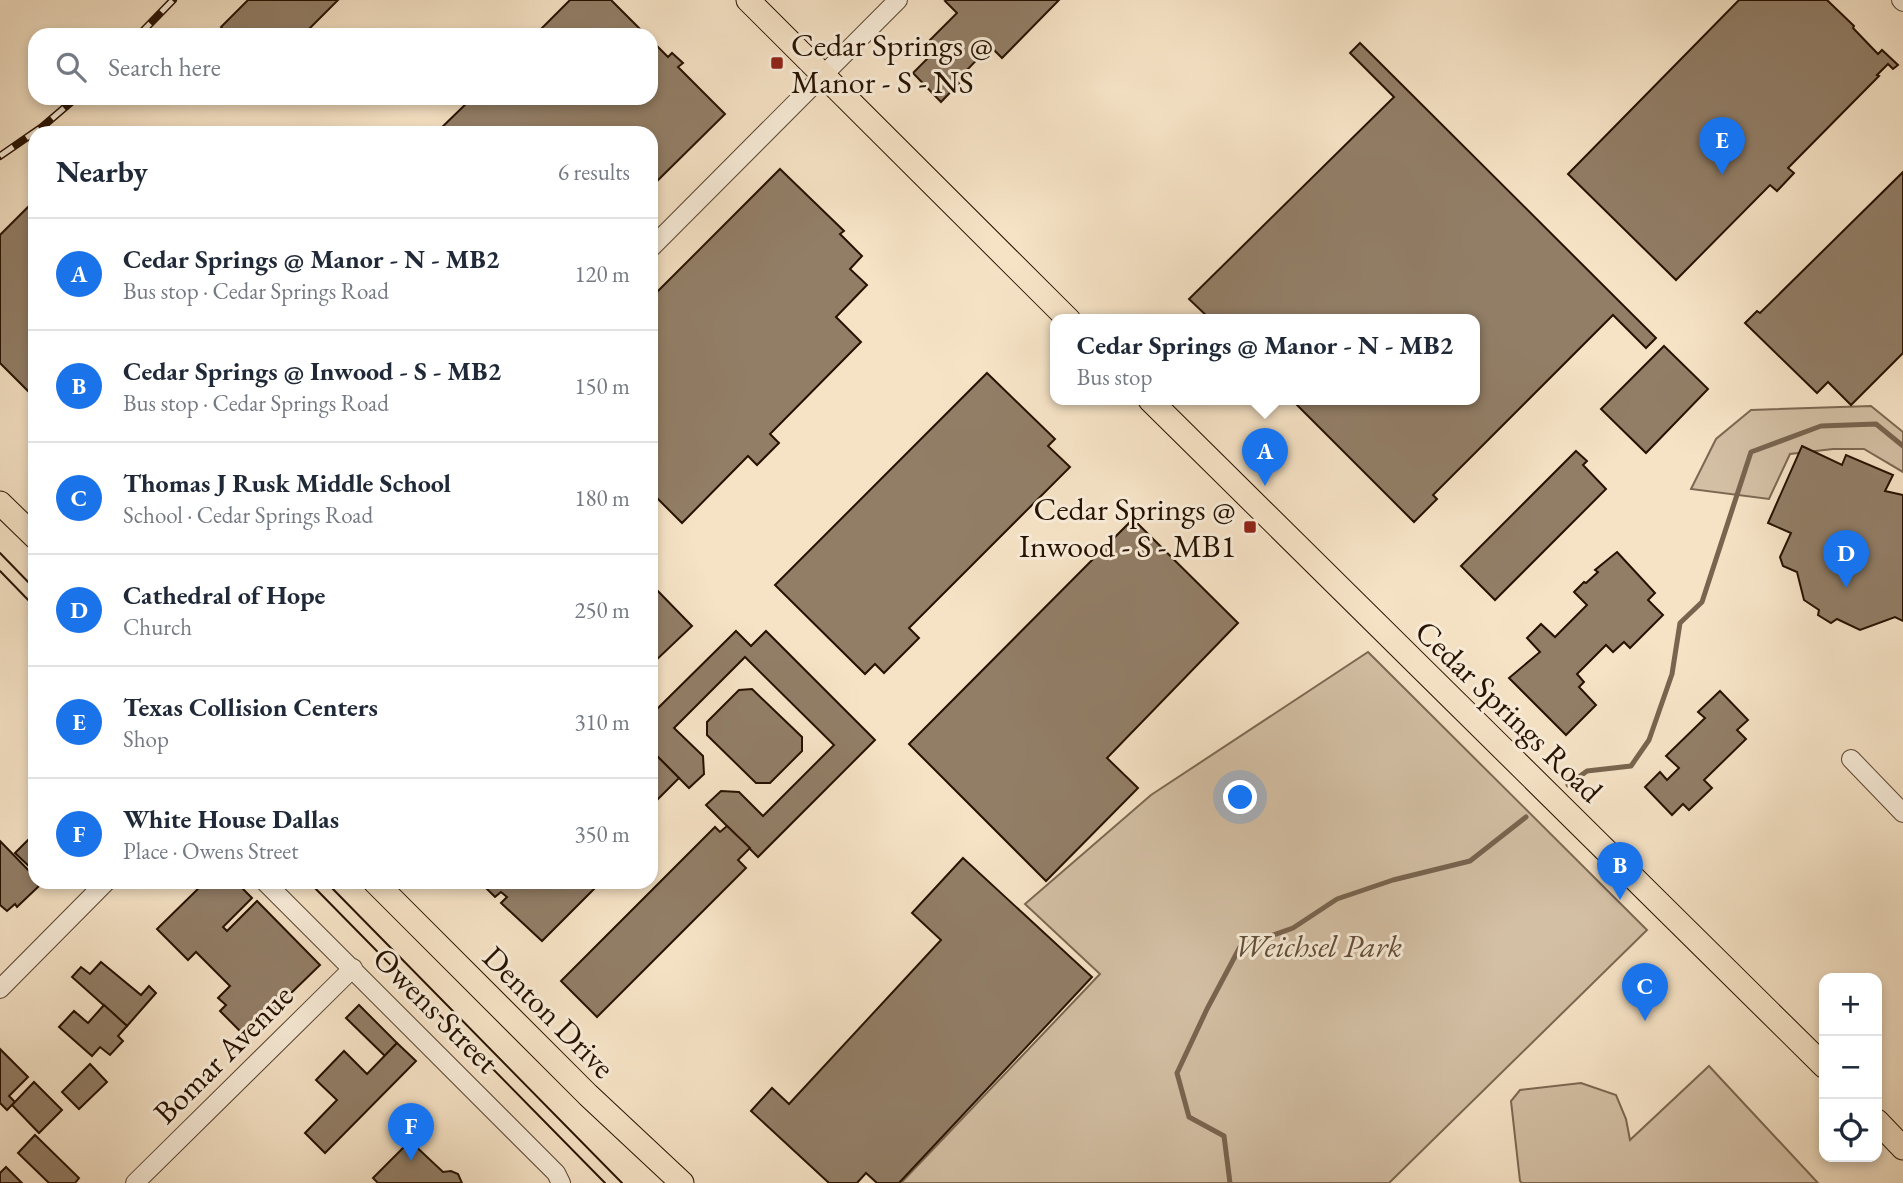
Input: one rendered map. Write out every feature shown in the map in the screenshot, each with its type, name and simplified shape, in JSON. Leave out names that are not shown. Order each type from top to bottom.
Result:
[{"type":"main road","points":[[748,0],[1063,314]]},
{"type":"main road","name":"Cedar Springs Road","points":[[1155,405],[1819,1061]]},
{"type":"main road","points":[[0,503],[28,530]]},
{"type":"main road","name":"Denton Drive","points":[[382,889],[579,1086],[682,1183]]},
{"type":"main road","points":[[1882,1126],[1903,1148]]},
{"type":"street","points":[[658,241],[898,0]]},
{"type":"street","points":[[1851,759],[1903,813]]},
{"type":"street","points":[[0,989],[99,889]]},
{"type":"street","name":"Owens Street","points":[[272,889],[556,1173],[561,1183]]},
{"type":"street","name":"Bomar Avenue","points":[[135,1183],[353,968]]},
{"type":"green space","points":[[1871,406],[1903,432],[1903,472],[1864,449],[1833,449],[1790,454],[1769,499],[1691,489],[1716,439],[1751,410]]},
{"type":"green space","name":"Weichsel Park","points":[[1368,652],[1647,930],[1389,1183],[901,1183],[1100,974],[1025,904],[1151,795]]},
{"type":"green space","points":[[1709,1066],[1818,1183],[1520,1181],[1511,1101],[1520,1090],[1581,1083],[1616,1095],[1626,1119],[1630,1140]]},
{"type":"building","points":[[248,0],[338,0],[310,28],[221,27]]},
{"type":"building","points":[[570,0],[611,0],[639,28],[542,28]]},
{"type":"building","points":[[1059,0],[1002,58],[990,46],[941,102],[913,73],[938,48],[930,40],[957,13],[945,1]]},
{"type":"building","points":[[1739,0],[1827,0],[1878,54],[1882,50],[1898,65],[1893,69],[1888,64],[1788,168],[1794,173],[1777,191],[1770,185],[1676,280],[1568,174]]},
{"type":"building","points":[[1360,43],[1656,338],[1646,348],[1613,315],[1433,495],[1437,499],[1414,522],[1297,405],[1480,405],[1480,314],[1205,314],[1189,299],[1394,97],[1350,53]]},
{"type":"building","points":[[658,47],[668,57],[672,53],[683,63],[678,67],[725,114],[658,180],[658,126],[443,126],[465,105],[658,105]]},
{"type":"building","points":[[780,169],[844,231],[840,234],[862,256],[850,269],[867,285],[836,317],[861,342],[770,434],[779,443],[757,465],[748,456],[682,523],[658,499],[658,291]]},
{"type":"building","points":[[1903,172],[1903,353],[1851,405],[1828,382],[1817,393],[1745,323],[1757,311],[1760,313]]},
{"type":"building","points":[[28,207],[28,391],[0,363],[0,235]]},
{"type":"building","points":[[1664,346],[1708,389],[1646,453],[1601,409]]},
{"type":"building","points":[[987,373],[1055,439],[1048,446],[1070,467],[909,628],[919,638],[884,673],[875,664],[865,674],[775,585]]},
{"type":"building","points":[[1802,446],[1842,465],[1846,455],[1893,475],[1885,491],[1903,495],[1903,621],[1895,617],[1860,630],[1837,619],[1831,623],[1818,615],[1819,610],[1804,600],[1797,572],[1783,566],[1780,557],[1791,533],[1768,523]]},
{"type":"building","points":[[1576,451],[1587,461],[1583,465],[1606,489],[1495,600],[1461,566]]},
{"type":"building","points":[[1133,519],[1238,623],[1107,758],[1138,788],[1046,881],[909,744]]},
{"type":"building","points":[[1617,552],[1655,593],[1648,600],[1663,615],[1630,648],[1624,642],[1613,652],[1606,645],[1577,674],[1584,682],[1579,687],[1596,705],[1566,735],[1509,678],[1540,652],[1527,638],[1541,624],[1555,637],[1587,605],[1574,592]]},
{"type":"building","points":[[658,591],[692,626],[658,658]]},
{"type":"building","points":[[736,631],[751,646],[766,631],[875,740],[758,857],[706,805],[721,791],[739,792],[763,816],[834,745],[745,657],[674,728],[703,756],[704,774],[689,788],[658,757],[658,708]]},
{"type":"building","points":[[752,689],[802,737],[802,751],[770,783],[756,783],[707,735],[707,722],[739,690]]},
{"type":"building","points":[[1720,691],[1748,720],[1737,730],[1746,739],[1704,780],[1712,788],[1689,810],[1683,804],[1672,815],[1645,787],[1660,772],[1667,780],[1679,768],[1666,756],[1705,718],[1698,712]]},
{"type":"building","points":[[658,757],[679,778],[658,799]]},
{"type":"building","points":[[727,826],[750,848],[738,860],[746,868],[597,1017],[561,981],[653,889],[658,889],[658,884],[715,827],[720,832]]},
{"type":"building","points":[[28,840],[28,865],[15,853]]},
{"type":"building","points":[[0,841],[28,870],[28,889],[36,889],[17,907],[15,904],[7,911],[0,905]]},
{"type":"building","points":[[963,858],[1092,977],[899,1183],[877,1183],[866,1173],[857,1183],[829,1183],[751,1111],[772,1088],[789,1104],[941,940],[912,913]]},
{"type":"building","points":[[198,889],[243,889],[252,898],[223,927],[227,931],[257,901],[320,965],[246,1037],[220,1011],[226,1005],[218,998],[230,986],[196,952],[188,960],[157,929]]},
{"type":"building","points":[[487,889],[594,889],[542,941],[501,903],[507,897],[501,892],[495,897]]},
{"type":"building","points":[[101,962],[141,995],[149,986],[156,993],[127,1026],[72,977],[81,967],[90,974]]},
{"type":"building","points":[[104,1005],[127,1026],[118,1036],[123,1041],[110,1055],[100,1047],[92,1056],[59,1027],[74,1011],[88,1023]]},
{"type":"building","points":[[359,1005],[397,1043],[385,1056],[346,1018]]},
{"type":"building","points":[[397,1043],[416,1061],[325,1153],[305,1133],[337,1100],[316,1080],[344,1051],[367,1074]]},
{"type":"building","points":[[0,1049],[28,1077],[9,1096],[15,1102],[7,1110],[0,1103]]},
{"type":"building","points":[[90,1064],[107,1082],[79,1109],[62,1092]]},
{"type":"building","points":[[34,1082],[62,1110],[39,1133],[12,1105]]},
{"type":"building","points":[[35,1135],[79,1178],[75,1183],[49,1183],[18,1153]]},
{"type":"building","points":[[410,1141],[443,1172],[458,1174],[462,1183],[378,1183],[373,1178]]},
{"type":"building","points":[[6,1167],[22,1183],[0,1183],[0,1173]]},
{"type":"waterway","points":[[1568,785],[1587,771],[1631,766],[1649,740],[1672,674],[1680,623],[1702,602],[1751,452],[1821,426],[1876,424],[1903,446]]},
{"type":"waterway","points":[[1230,1183],[1224,1136],[1189,1117],[1177,1073],[1240,947],[1293,928],[1337,899],[1393,880],[1470,861],[1526,817]]},
{"type":"tram line","points":[[0,553],[28,582]]},
{"type":"tram line","points":[[0,571],[28,600]]},
{"type":"tram line","points":[[316,889],[605,1183]]},
{"type":"tram line","points":[[333,889],[622,1183]]},
{"type":"railway","points":[[146,28],[173,0]]},
{"type":"railway","points":[[43,126],[68,105]]},
{"type":"railway","points":[[0,156],[28,137]]},
{"type":"place","name":"Cedar Springs @ Manor - S - NS","points":[[777,63]]},
{"type":"place","name":"Texas Collision Centers","points":[[1722,175]]},
{"type":"place","name":"Cedar Springs @ Manor - N - MB2","points":[[1265,486]]},
{"type":"place","name":"Cedar Springs @ Inwood - S - MB1","points":[[1250,527]]},
{"type":"place","name":"Cathedral of Hope","points":[[1846,588]]},
{"type":"place","name":"Cedar Springs @ Inwood - S - MB2","points":[[1620,900]]},
{"type":"place","name":"Thomas J Rusk Middle School","points":[[1645,1021]]},
{"type":"place","name":"White House Dallas","points":[[411,1161]]}]
